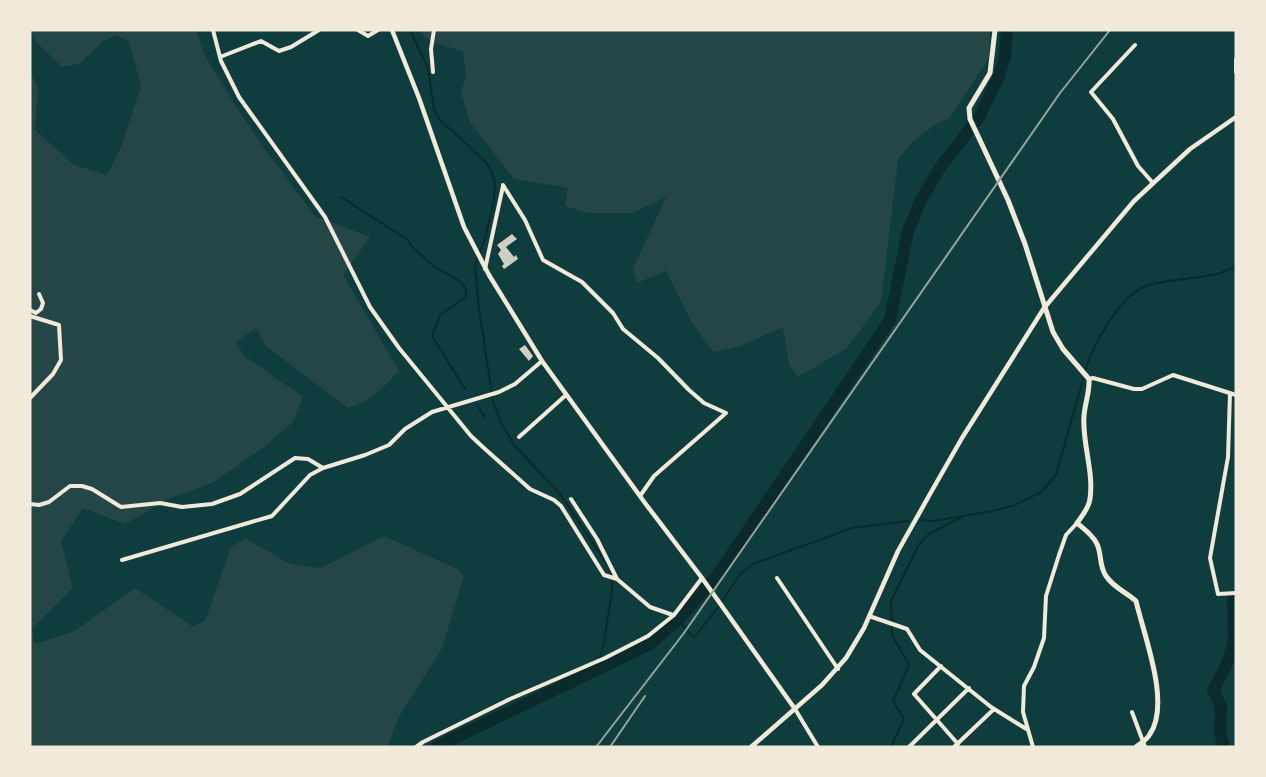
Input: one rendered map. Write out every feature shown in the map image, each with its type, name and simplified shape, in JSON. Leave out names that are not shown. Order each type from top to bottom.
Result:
[{"type":"main road","points":[[995,30],[990,73],[969,108],[970,118],[1008,200],[1037,279],[1053,332],[1063,349],[1089,379],[1084,426],[1090,474],[1090,500],[1077,523],[1092,536],[1097,544],[1102,568],[1107,578],[1118,590],[1136,601],[1158,705],[1150,735],[1144,745],[1136,747]]},
{"type":"street","points":[[213,30],[220,57],[239,97],[325,217],[370,307],[408,361],[471,436],[530,489],[554,500],[561,506],[604,575],[617,579]]},
{"type":"street","points":[[220,57],[261,40],[279,51],[291,47],[320,30]]},
{"type":"street","points":[[358,30],[368,36],[378,30]]},
{"type":"street","points":[[392,30],[419,98],[464,227],[487,271],[542,361],[639,496],[702,578],[795,710],[818,747]]},
{"type":"street","points":[[433,72],[434,30]]},
{"type":"street","points":[[1135,45],[1091,92],[1113,119],[1138,166],[1153,183]]},
{"type":"street","points":[[1236,58],[1236,72]]},
{"type":"street","points":[[751,747],[795,710],[838,669],[846,658],[870,616],[898,551],[935,484],[1044,308],[1096,245],[1153,183],[1191,149],[1236,117]]},
{"type":"street","points":[[487,271],[503,185],[525,220],[543,260],[582,282],[613,313],[623,329],[658,358],[689,390],[704,403],[726,413],[654,476],[639,496]]},
{"type":"street","points":[[30,310],[36,313],[41,309],[39,294]]},
{"type":"street","points":[[30,316],[59,325],[61,360],[52,374],[30,398]]},
{"type":"street","points":[[122,560],[272,516],[310,475],[323,468],[366,455],[389,445],[405,429],[432,412],[499,392],[515,384],[542,361]]},
{"type":"street","points":[[1089,379],[1142,389],[1173,375],[1236,395]]},
{"type":"street","points":[[1230,393],[1228,457],[1210,558],[1218,594],[1236,593]]},
{"type":"street","points":[[519,437],[566,395]]},
{"type":"street","points":[[30,504],[39,505],[49,502],[70,486],[82,486],[92,489],[121,507],[160,503],[182,507],[212,504],[240,494],[295,458],[316,462],[323,468]]},
{"type":"street","points":[[571,499],[597,539],[617,579],[650,607],[674,615]]},
{"type":"street","points":[[1033,747],[1023,712],[1024,686],[1034,667],[1044,638],[1046,596],[1059,555],[1066,535],[1077,523]]},
{"type":"street","points":[[416,747],[510,699],[605,658],[648,636],[674,615],[702,578]]},
{"type":"street","points":[[777,578],[838,669]]},
{"type":"street","points":[[870,616],[906,629],[920,650],[994,709],[1028,730]]},
{"type":"street","points":[[941,666],[914,694],[956,745],[994,709]]},
{"type":"street","points":[[909,747],[969,688]]},
{"type":"street","points":[[1132,712],[1144,745]]},
{"type":"shaded area","points":[[30,30],[196,30],[204,54],[235,105],[315,216],[370,237],[343,275],[399,371],[370,398],[348,408],[266,346],[256,327],[236,343],[243,355],[303,397],[293,422],[264,447],[212,483],[170,498],[125,524],[83,508],[61,541],[73,588],[32,629],[35,644],[73,632],[135,588],[192,626],[205,621],[231,547],[245,538],[290,564],[321,568],[384,536],[457,569],[464,576],[442,648],[397,720],[388,747],[30,747],[30,72],[38,88],[35,130],[74,165],[107,175],[121,147],[141,86],[129,42],[117,35],[104,41],[79,64],[62,67],[36,42]]},
{"type":"shaded area","points":[[419,30],[990,30],[989,58],[949,118],[934,125],[911,143],[898,160],[881,302],[847,348],[798,377],[789,365],[783,327],[741,346],[713,352],[691,321],[666,271],[637,283],[633,269],[666,197],[632,213],[588,213],[565,206],[568,188],[514,179],[470,122],[461,92],[466,76],[463,51],[433,41]]},
{"type":"building","points":[[512,234],[517,239],[506,247],[518,259],[504,269],[502,266],[504,264],[498,254],[501,250],[497,245]]},
{"type":"building","points":[[525,345],[533,356],[529,361],[519,349]]},
{"type":"waterway","points":[[410,30],[428,68],[434,109],[440,120],[485,161],[492,172],[495,185],[494,201],[485,239],[475,265],[493,402],[514,445],[560,494],[609,567],[613,583],[604,643],[597,669]]},
{"type":"waterway","points":[[436,747],[650,644],[678,620],[717,576],[890,320],[908,231],[920,202],[939,169],[980,116],[999,76],[1005,57],[1007,30]]},
{"type":"waterway","points":[[341,197],[408,240],[412,247],[435,267],[461,282],[466,289],[466,297],[440,315],[432,336],[465,389]]},
{"type":"waterway","points":[[1085,371],[1094,348],[1109,322],[1117,310],[1136,291],[1157,283],[1215,275],[1236,265]]},
{"type":"waterway","points":[[922,520],[933,521],[992,511],[1015,505],[1041,492],[1056,475],[1084,376]]},
{"type":"waterway","points":[[476,404],[485,417]]},
{"type":"waterway","points":[[891,747],[904,719],[893,701],[909,665],[892,635],[891,601],[919,544],[929,534],[962,517]]},
{"type":"waterway","points":[[723,600],[740,574],[753,564],[852,528],[908,521]]},
{"type":"waterway","points":[[1224,747],[1220,732],[1221,706],[1213,690],[1226,666],[1234,641],[1233,598],[1236,596]]},
{"type":"waterway","points":[[678,620],[694,638],[718,607]]},
{"type":"railway","points":[[596,747],[684,633],[1060,93],[1110,30]]},
{"type":"railway","points":[[610,747],[645,696]]}]
